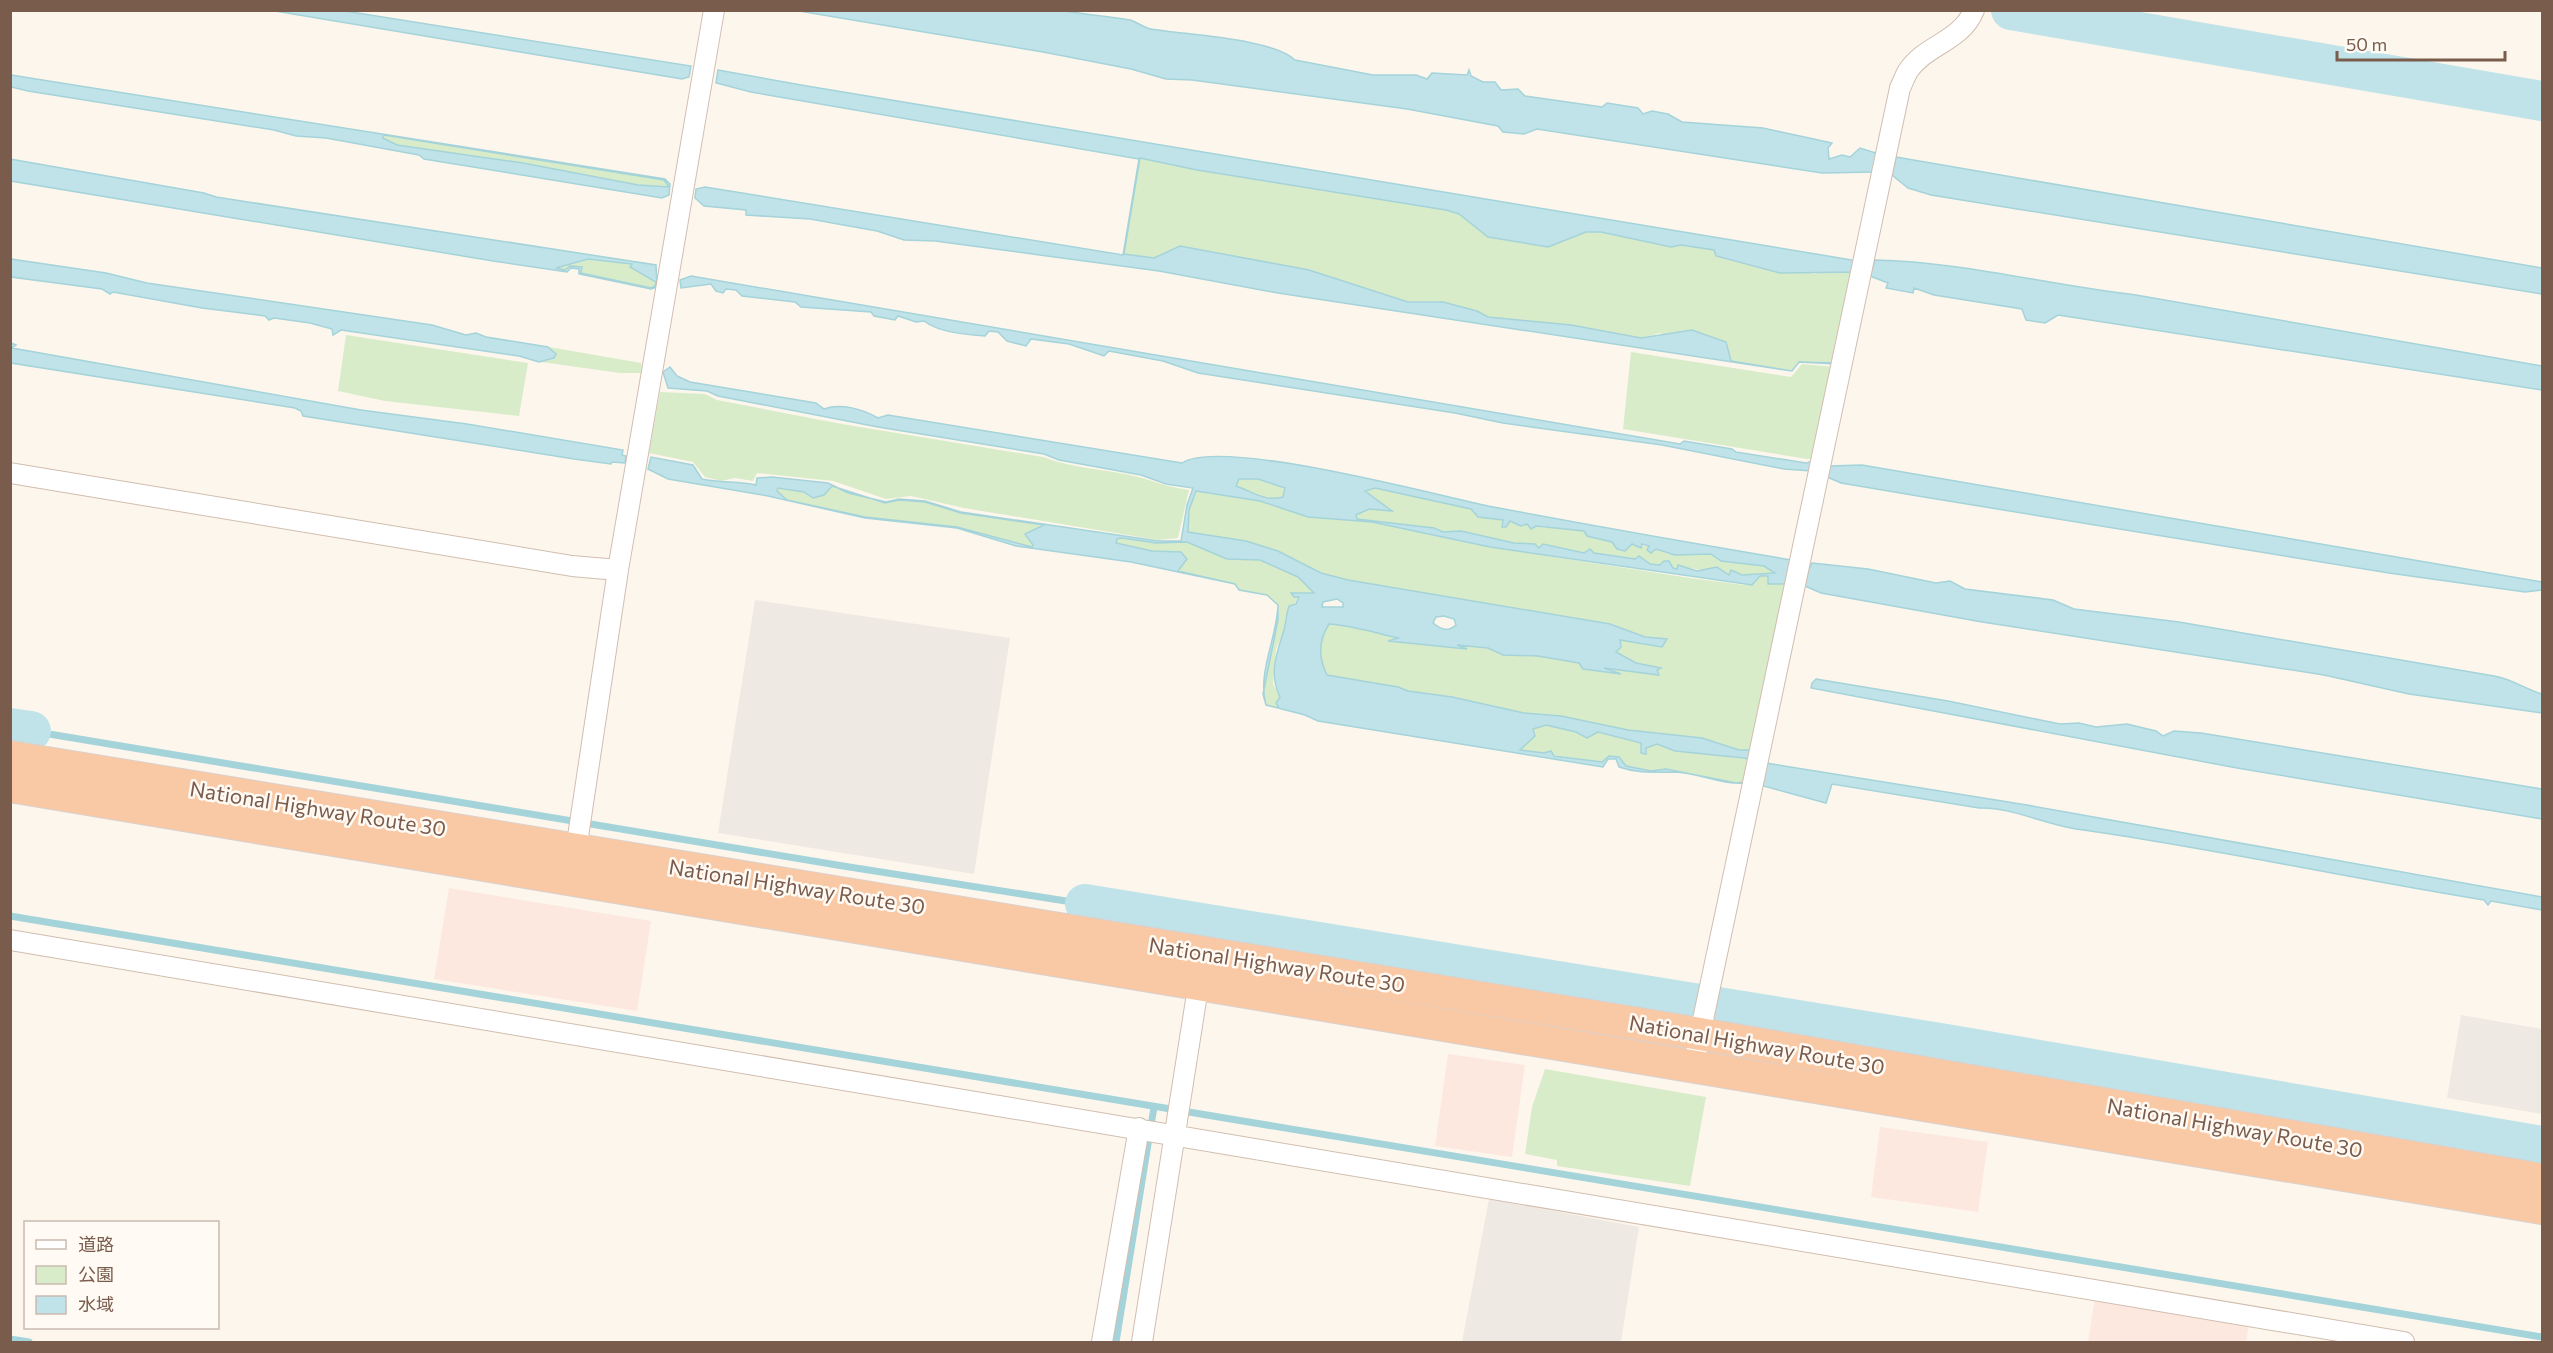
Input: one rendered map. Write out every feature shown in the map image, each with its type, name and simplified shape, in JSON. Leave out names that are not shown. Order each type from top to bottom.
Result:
[{"type":"highway","name":"National Highway Route 30","points":[[10,757],[577,844],[1206,952],[1701,1026],[2542,1180]]},
{"type":"highway","name":"National Highway Route 30","points":[[10,786],[2542,1208]]},
{"type":"street","points":[[577,844],[618,570],[714,10]]},
{"type":"street","points":[[1693,1067],[1900,88],[1909,70],[1920,59],[1958,34],[1973,11]]},
{"type":"street","points":[[10,473],[572,566],[618,570]]},
{"type":"street","points":[[10,940],[1164,1125],[2403,1342]]},
{"type":"street","points":[[1102,1342],[1164,1125],[1206,952]]},
{"type":"street","points":[[1142,1342],[1164,1125]]},
{"type":"shaded area","points":[[755,600],[1010,638],[974,874],[718,833]]},
{"type":"shaded area","points":[[449,888],[651,921],[637,1011],[434,979]]},
{"type":"shaded area","points":[[2461,1015],[2542,1029],[2542,1114],[2447,1098]]},
{"type":"shaded area","points":[[1448,1054],[1525,1065],[1512,1157],[1435,1146]]},
{"type":"shaded area","points":[[1880,1127],[1988,1142],[1978,1212],[1871,1197]]},
{"type":"shaded area","points":[[1489,1199],[1639,1227],[1621,1342],[1462,1342]]},
{"type":"shaded area","points":[[2095,1298],[2249,1324],[2246,1342],[2088,1342]]},
{"type":"green space","points":[[384,135],[664,180],[669,188],[638,185],[523,163],[397,145],[383,137]]},
{"type":"green space","points":[[1140,158],[1197,170],[1446,210],[1458,214],[1488,237],[1548,247],[1586,232],[1601,232],[1671,247],[1702,247],[1721,250],[1815,274],[1823,271],[1856,272],[1836,363],[1799,362],[1792,371],[1731,361],[1660,333],[1641,338],[1571,325],[1488,317],[1450,304],[1409,302],[1309,270],[1180,246],[1154,258],[1124,255]]},
{"type":"green space","points":[[588,259],[633,264],[630,267],[656,282],[655,286],[651,288],[581,273],[582,268],[570,266],[565,270],[555,268]]},
{"type":"green space","points":[[346,335],[528,363],[519,416],[385,401],[338,391]]},
{"type":"green space","points":[[549,347],[641,363],[642,373],[620,373],[541,362],[554,359],[556,353]]},
{"type":"green space","points":[[1631,352],[1791,377],[1802,364],[1835,367],[1816,458],[1807,459],[1623,429]]},
{"type":"green space","points":[[660,392],[705,394],[717,400],[842,424],[1043,457],[1067,464],[1127,474],[1189,490],[1178,538],[1158,540],[964,508],[911,496],[886,499],[833,481],[757,473],[753,481],[735,478],[721,481],[705,477],[693,462],[649,453]]},
{"type":"green space","points":[[1238,479],[1258,479],[1285,488],[1283,497],[1265,497],[1236,486]]},
{"type":"green space","points":[[832,486],[885,503],[899,500],[925,502],[961,513],[1045,525],[1032,547],[957,527],[865,517],[787,500],[777,492],[778,488],[804,492],[813,498],[824,495]]},
{"type":"green space","points":[[1375,488],[1471,509],[1478,517],[1503,520],[1502,527],[1510,521],[1521,526],[1527,524],[1584,531],[1587,536],[1612,542],[1617,549],[1625,551],[1632,544],[1663,549],[1664,553],[1711,554],[1731,563],[1738,561],[1764,566],[1776,573],[1742,575],[1731,570],[1730,575],[1678,566],[1678,569],[1650,564],[1639,556],[1635,559],[1539,548],[1530,543],[1514,543],[1461,531],[1443,532],[1434,528],[1379,523],[1490,547],[1690,578],[1744,585],[1760,576],[1769,576],[1768,584],[1787,584],[1753,750],[1739,750],[1702,738],[1628,730],[1561,716],[1524,713],[1452,697],[1327,675],[1320,649],[1329,624],[1399,638],[1391,641],[1464,649],[1454,644],[1488,648],[1503,655],[1538,656],[1658,675],[1656,670],[1659,668],[1636,663],[1616,652],[1620,640],[1662,647],[1666,639],[1645,637],[1610,624],[1348,580],[1320,573],[1278,551],[1246,541],[1188,532],[1189,510],[1196,491],[1260,501],[1308,517],[1367,522],[1357,520],[1356,515],[1369,509],[1390,511],[1364,490]]},
{"type":"green space","points":[[1117,539],[1156,543],[1187,542],[1227,559],[1260,560],[1298,577],[1315,594],[1303,592],[1286,616],[1283,633],[1276,649],[1273,684],[1280,697],[1280,708],[1266,705],[1263,694],[1278,620],[1278,605],[1267,595],[1239,590],[1235,584],[1178,571],[1181,552],[1152,551],[1116,543]]},
{"type":"green space","points":[[1546,725],[1576,732],[1587,738],[1598,732],[1641,743],[1646,753],[1646,748],[1657,744],[1675,751],[1748,759],[1750,776],[1745,782],[1736,783],[1666,769],[1651,771],[1626,766],[1619,757],[1609,756],[1602,762],[1519,750],[1535,736],[1533,729]]},
{"type":"green space","points":[[1545,1069],[1706,1097],[1690,1186],[1557,1166],[1557,1160],[1525,1154],[1532,1107]]},
{"type":"water","points":[[275,11],[345,11],[691,66],[689,77],[682,79]]},
{"type":"water","points":[[799,11],[1065,11],[1114,17],[1130,20],[1151,29],[1248,42],[1284,53],[1295,60],[1373,75],[1416,75],[1427,79],[1432,73],[1467,75],[1469,70],[1471,76],[1483,82],[1495,82],[1501,90],[1518,89],[1525,96],[1602,107],[1607,103],[1638,108],[1643,114],[1652,111],[1668,114],[1682,122],[1763,128],[1832,143],[1828,148],[1829,159],[1842,155],[1850,157],[1860,148],[1879,154],[1875,172],[1822,173],[1537,129],[1524,134],[1503,132],[1498,126],[1407,109],[1192,80],[1166,79],[1131,69],[1043,52]]},
{"type":"water","points":[[718,70],[1858,261],[1836,364],[1799,362],[1836,363],[1855,272],[1780,273],[1716,256],[1714,250],[1681,245],[1671,247],[1601,232],[1586,232],[1548,247],[1488,237],[1459,214],[1446,210],[1197,170],[1140,158],[1124,254],[1154,258],[1180,246],[1309,270],[1408,302],[1443,302],[1477,311],[1488,317],[1571,325],[1641,338],[1692,330],[1726,342],[1731,361],[1792,371],[1278,293],[1159,271],[935,241],[904,240],[877,231],[810,219],[746,215],[746,210],[704,206],[695,198],[696,189],[705,187],[1123,255],[1139,159],[751,92],[716,83]]},
{"type":"water","points":[[11,75],[665,179],[670,184],[669,195],[662,198],[424,159],[419,155],[326,138],[296,136],[274,130],[11,87]],"holes":[[[384,135],[664,180],[669,187],[638,185],[523,163],[397,145],[383,138]]]},
{"type":"water","points":[[1896,157],[2542,268],[2542,294],[1931,195],[1908,188],[1892,175]]},
{"type":"water","points":[[10,159],[216,197],[656,265],[657,287],[651,289],[579,274],[579,269],[571,268],[567,272],[493,261],[11,181]],"holes":[[[588,259],[632,264],[630,267],[656,282],[655,286],[651,288],[581,273],[582,267],[570,266],[565,270],[556,268]]]},
{"type":"water","points":[[11,259],[106,273],[147,283],[432,325],[466,335],[476,333],[486,337],[548,347],[556,354],[554,358],[539,362],[519,356],[341,330],[333,335],[332,329],[310,323],[274,318],[269,320],[265,316],[202,308],[113,292],[110,294],[102,289],[11,277]]},
{"type":"water","points":[[1875,260],[1973,269],[2542,366],[2542,390],[2058,315],[2045,323],[2026,320],[2022,309],[1934,295],[1914,288],[1913,293],[1886,288],[1888,283],[1870,276]]},
{"type":"water","points":[[691,276],[1680,444],[1684,441],[1806,463],[1813,461],[1812,471],[1784,469],[1662,445],[1503,423],[1455,413],[1198,373],[1163,361],[1109,351],[1104,356],[1069,344],[1031,339],[1026,346],[1007,341],[998,332],[989,331],[985,336],[961,334],[937,328],[924,321],[916,322],[898,316],[895,320],[874,316],[871,312],[801,307],[795,302],[742,296],[736,290],[726,289],[723,293],[716,291],[711,284],[681,288],[680,280]]},
{"type":"water","points":[[11,343],[16,345],[12,348],[361,410],[467,424],[623,450],[622,455],[626,456],[625,463],[612,462],[611,464],[574,459],[303,416],[301,411],[295,408],[11,363]]},
{"type":"water","points":[[670,367],[677,376],[690,382],[816,403],[824,409],[852,408],[878,418],[888,415],[1182,463],[1204,457],[1238,457],[1282,462],[1488,506],[1792,560],[1772,652],[1786,584],[1768,584],[1768,576],[1760,576],[1752,585],[1490,547],[1372,522],[1308,517],[1260,501],[1196,491],[1189,510],[1188,532],[1246,541],[1278,551],[1321,573],[1348,580],[1610,624],[1645,637],[1667,639],[1662,647],[1620,640],[1621,647],[1616,652],[1636,663],[1661,668],[1657,670],[1659,675],[1604,668],[1621,674],[1583,669],[1579,663],[1538,656],[1503,655],[1488,648],[1457,645],[1467,649],[1388,641],[1398,638],[1329,624],[1320,649],[1327,675],[1452,697],[1524,713],[1561,716],[1628,730],[1702,738],[1739,750],[1752,750],[1750,776],[1748,759],[1675,751],[1657,744],[1646,748],[1646,754],[1641,753],[1641,743],[1598,732],[1587,738],[1576,732],[1546,725],[1533,729],[1535,736],[1520,750],[1544,753],[1551,751],[1554,756],[1602,762],[1609,756],[1619,757],[1626,766],[1651,771],[1666,769],[1735,783],[1684,773],[1640,772],[1619,767],[1616,759],[1608,759],[1603,767],[1318,721],[1305,715],[1266,705],[1279,708],[1276,703],[1280,697],[1274,673],[1289,606],[1296,604],[1299,597],[1294,597],[1291,593],[1314,593],[1298,577],[1260,560],[1227,559],[1187,542],[1156,543],[1117,539],[1116,543],[1152,551],[1181,552],[1187,559],[1178,571],[1235,584],[1131,562],[1016,546],[957,528],[865,518],[768,496],[668,479],[648,469],[651,457],[693,465],[702,479],[756,485],[757,478],[772,477],[828,483],[838,488],[832,486],[824,495],[813,498],[804,492],[778,488],[777,491],[787,500],[865,517],[957,527],[1032,547],[1033,545],[1025,534],[1044,525],[961,513],[925,502],[899,500],[885,503],[870,498],[886,502],[899,499],[925,501],[961,512],[1158,541],[1181,541],[1187,505],[1193,488],[1166,484],[1141,475],[1059,460],[1044,454],[878,427],[718,396],[707,391],[668,388],[663,372]],"holes":[[[1239,479],[1258,479],[1285,488],[1283,497],[1270,498],[1236,486]],[[1375,488],[1471,509],[1478,517],[1503,520],[1502,527],[1506,527],[1510,521],[1521,526],[1527,524],[1531,529],[1536,526],[1584,531],[1587,536],[1612,542],[1617,549],[1625,551],[1632,544],[1641,548],[1642,544],[1649,546],[1647,550],[1651,553],[1656,549],[1675,555],[1711,554],[1721,561],[1764,566],[1775,573],[1742,575],[1731,570],[1729,575],[1717,567],[1697,571],[1678,565],[1677,569],[1673,568],[1669,561],[1664,561],[1660,565],[1650,564],[1639,556],[1635,559],[1594,553],[1590,549],[1584,553],[1543,544],[1539,548],[1535,544],[1514,543],[1461,531],[1443,532],[1434,528],[1357,519],[1356,515],[1369,509],[1392,511],[1365,491]],[[1337,599],[1343,603],[1343,607],[1322,607],[1323,602]],[[1444,616],[1454,619],[1456,625],[1445,629],[1433,623],[1436,617]]]},
{"type":"water","points":[[1862,465],[2542,582],[2542,590],[2525,592],[2389,573],[1841,483],[1827,477],[1829,466]]},
{"type":"water","points":[[1812,563],[1868,569],[1936,583],[1950,581],[1965,589],[2053,600],[2074,609],[2179,622],[2494,676],[2542,694],[2542,713],[2409,694],[2324,675],[1982,622],[1821,593],[1805,586]]},
{"type":"water","points":[[1278,605],[1278,620],[1264,690],[1266,668]]},
{"type":"water","points":[[1816,679],[1948,701],[2060,724],[2079,723],[2096,727],[2127,724],[2156,731],[2163,736],[2174,731],[2201,733],[2542,789],[2542,819],[2237,768],[1811,688]]},
{"type":"water","points":[[1766,763],[2027,805],[2542,897],[2542,910],[2491,901],[2488,905],[2484,900],[2064,827],[2003,810],[1832,784],[1826,803],[1760,785]]},
{"type":"waterway","points":[[2011,10],[2542,101]]},
{"type":"waterway","points":[[10,728],[31,731]]},
{"type":"waterway","points":[[31,731],[1085,904]]},
{"type":"waterway","points":[[1085,904],[1952,1045],[2542,1146]]},
{"type":"waterway","points":[[10,916],[2542,1337]]},
{"type":"waterway","points":[[1116,1342],[1154,1107]]},
{"type":"waterway","points":[[10,1339],[29,1342]]}]
